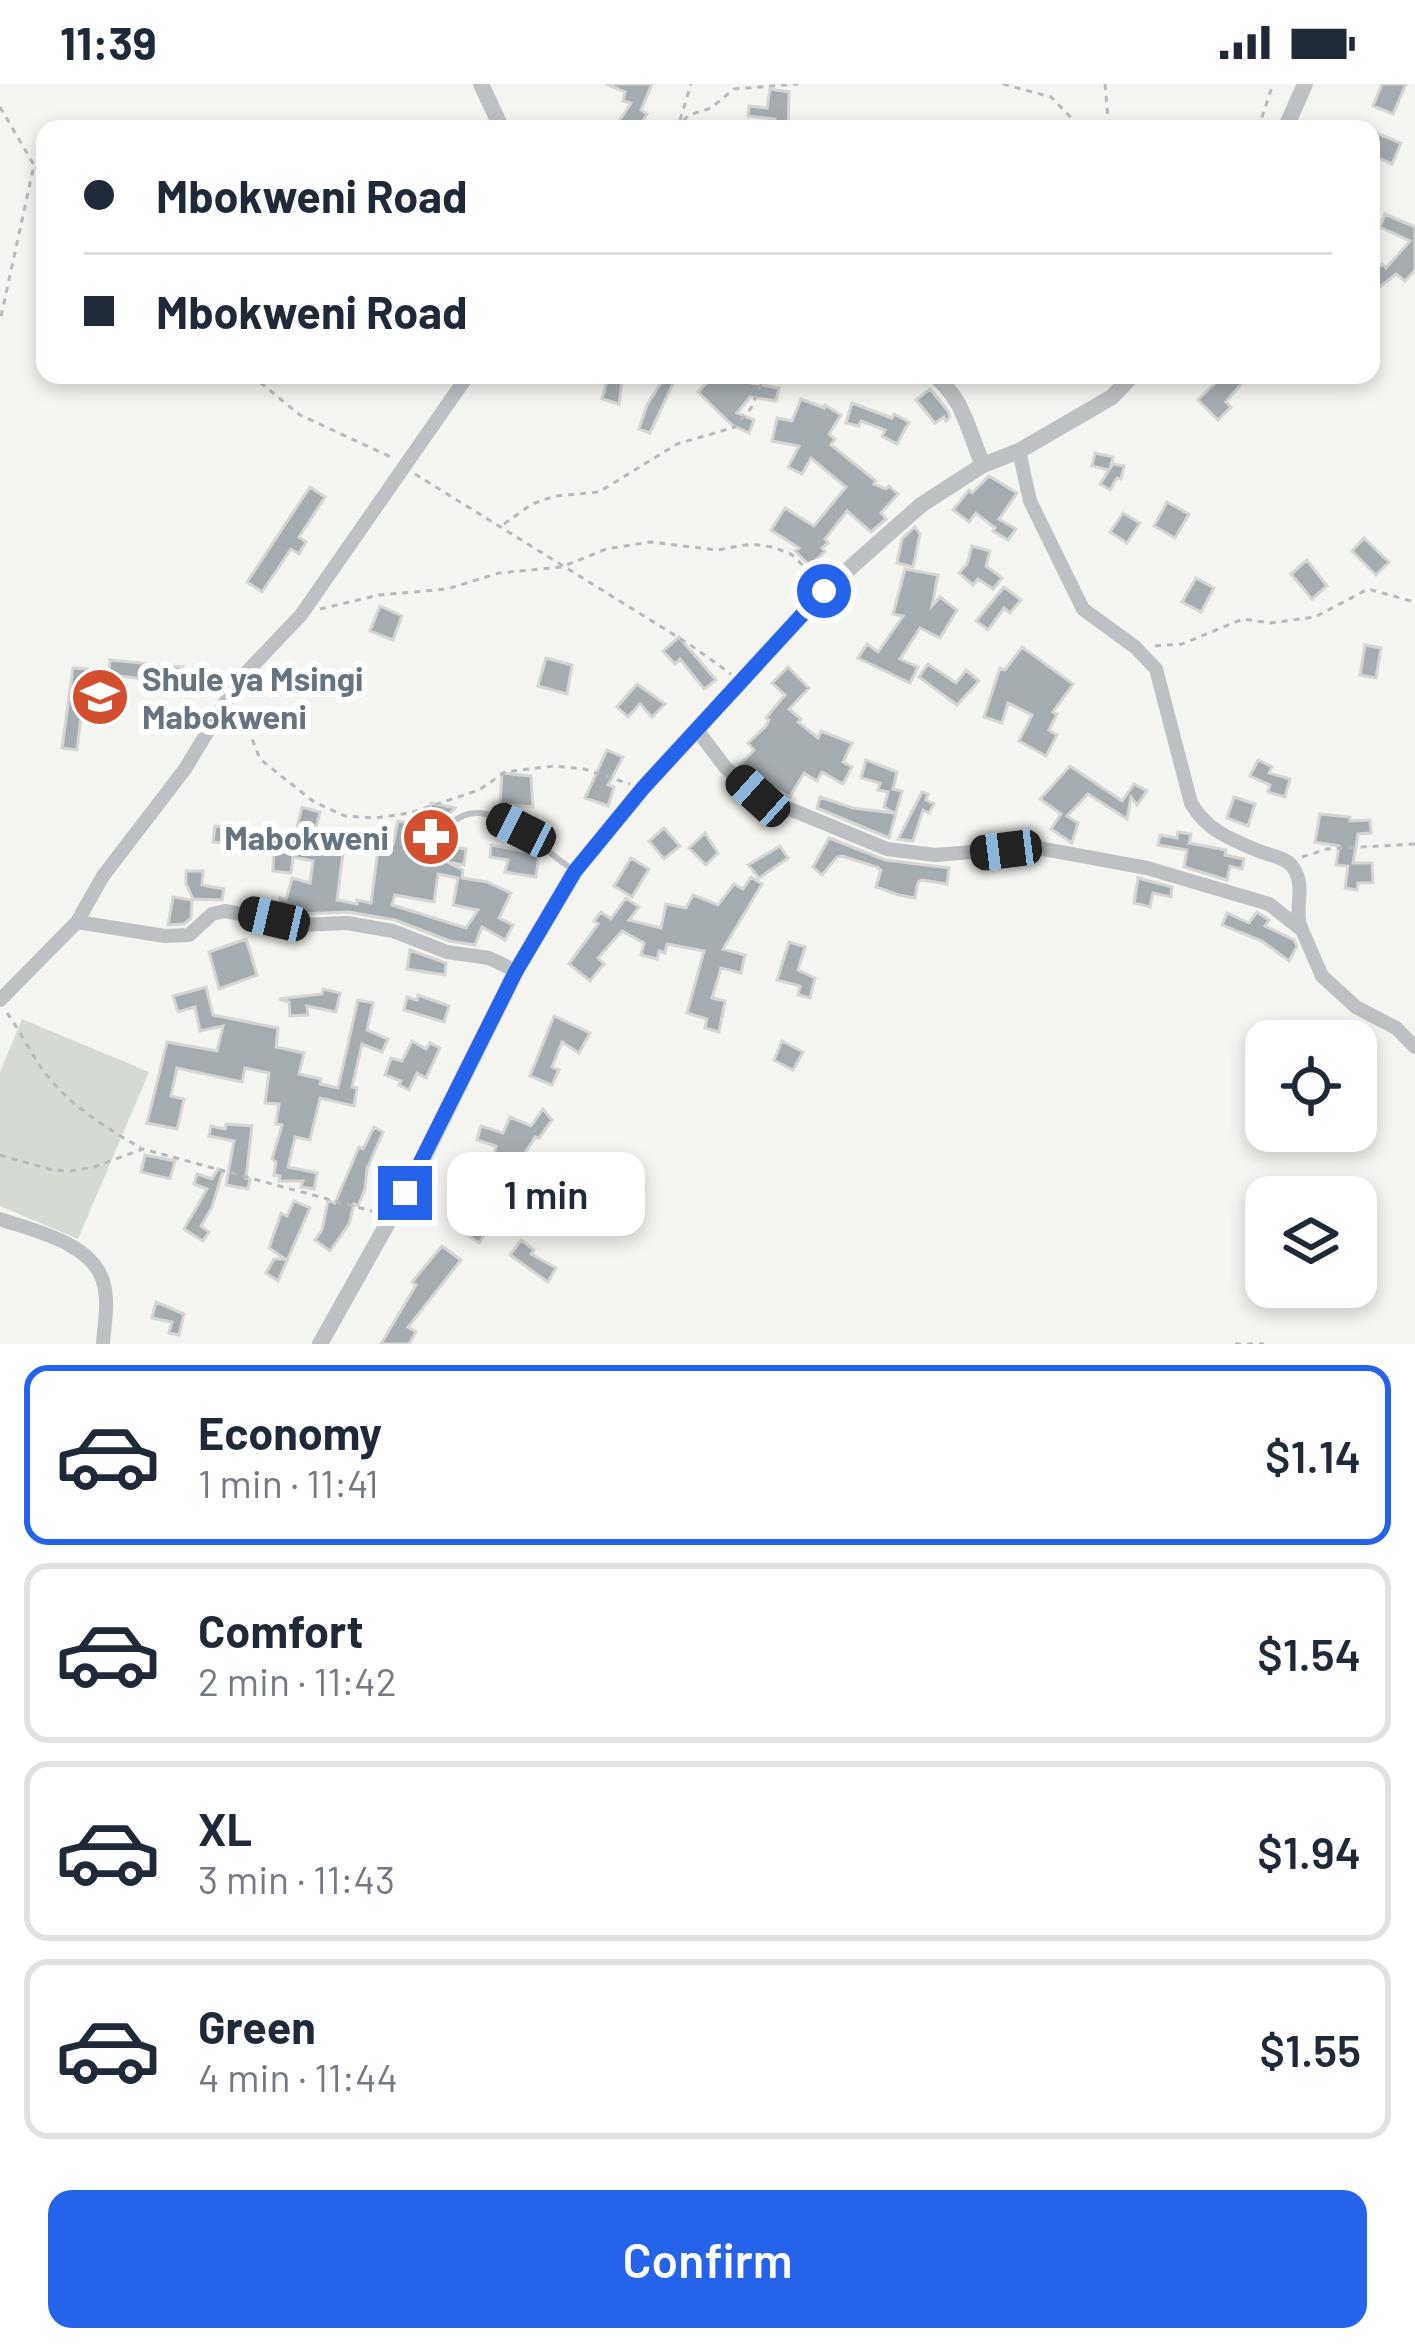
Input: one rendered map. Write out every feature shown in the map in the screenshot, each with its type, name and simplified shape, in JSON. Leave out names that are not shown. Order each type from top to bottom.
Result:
[{"type":"street","points":[[481,84],[497,120]]},
{"type":"street","points":[[1289,120],[1305,84]]},
{"type":"street","points":[[0,1002],[77,922],[103,876],[185,769],[232,690],[301,615],[462,384]]},
{"type":"street","points":[[945,384],[966,413],[983,465]]},
{"type":"street","points":[[320,1344],[391,1217],[516,971],[575,871],[643,788],[824,591],[922,505],[983,465],[1018,451],[1112,397],[1124,384]]},
{"type":"street","points":[[1018,451],[1030,501],[1083,609],[1135,647],[1156,669],[1191,803],[1200,819],[1220,834],[1289,861],[1298,875],[1298,922],[1322,976],[1356,1007],[1396,1028],[1415,1047]]},
{"type":"street","points":[[697,730],[725,766],[758,796],[886,849],[935,855],[1033,847],[1128,864],[1269,904],[1302,930]]},
{"type":"street","points":[[77,922],[165,936],[189,935],[212,914],[225,911],[299,925],[347,923],[393,931],[447,952],[489,958],[516,971]]},
{"type":"street","points":[[0,1219],[57,1239],[95,1267],[105,1291],[103,1344]]},
{"type":"lane","points":[[451,824],[474,809],[487,813],[521,830],[545,853],[575,871]]},
{"type":"path","points":[[681,120],[691,84]]},
{"type":"path","points":[[684,120],[711,108],[734,89],[798,84]]},
{"type":"path","points":[[1003,84],[1051,97],[1073,120]]},
{"type":"path","points":[[1105,84],[1108,120]]},
{"type":"path","points":[[1261,120],[1273,84]]},
{"type":"path","points":[[0,107],[36,168]]},
{"type":"path","points":[[0,321],[34,165]]},
{"type":"path","points":[[262,384],[300,415],[392,457],[740,681]]},
{"type":"path","points":[[501,526],[532,503],[599,492],[677,444],[735,427],[751,408],[761,384]]},
{"type":"path","points":[[301,615],[379,595],[447,589],[499,573],[562,567],[606,549],[650,542],[717,550],[751,544],[791,554],[824,591]]},
{"type":"path","points":[[1135,647],[1182,644],[1244,619],[1270,623],[1315,617],[1368,590],[1415,602]]},
{"type":"path","points":[[232,690],[260,759],[314,802],[345,816],[410,813],[479,790],[505,772],[554,766],[584,769],[643,788]]},
{"type":"path","points":[[1289,861],[1328,849],[1415,844]]},
{"type":"path","points":[[0,1002],[43,1070],[108,1130],[143,1149],[391,1217]]},
{"type":"path","points":[[0,1155],[52,1171],[70,1171],[94,1168],[143,1149]]},
{"type":"path","points":[[1235,1344],[1264,1344]]},
{"type":"shaded area","points":[[22,1019],[149,1072],[78,1239],[0,1206],[0,1072]]},
{"type":"building","points":[[606,84],[652,84],[641,110],[647,114],[643,120],[620,120],[631,103],[623,101],[625,92]]},
{"type":"building","points":[[1382,84],[1406,84],[1393,114],[1373,106]]},
{"type":"building","points":[[770,89],[789,92],[788,120],[748,116],[749,106],[767,108]]},
{"type":"building","points":[[1380,135],[1401,143],[1392,164],[1380,159]]},
{"type":"building","points":[[1385,214],[1415,227],[1415,270],[1405,281],[1396,274],[1380,287],[1380,266],[1386,268],[1410,241],[1380,227]]},
{"type":"building","points":[[606,384],[622,384],[619,404],[602,399]]},
{"type":"building","points":[[660,384],[673,384],[650,433],[639,429]]},
{"type":"building","points":[[706,384],[779,388],[776,401],[750,397],[737,413],[754,420],[749,433],[732,425],[698,392]]},
{"type":"building","points":[[1214,384],[1241,384],[1226,402],[1231,407],[1218,420],[1198,400]]},
{"type":"building","points":[[930,389],[948,411],[946,421],[944,417],[935,423],[916,400]]},
{"type":"building","points":[[801,399],[841,415],[829,434],[835,439],[831,445],[874,484],[889,486],[898,494],[881,513],[886,519],[871,532],[847,511],[825,539],[825,551],[810,566],[795,551],[799,548],[771,530],[785,508],[814,526],[846,487],[811,458],[802,474],[788,467],[799,446],[772,441],[777,418],[792,421]]},
{"type":"building","points":[[852,403],[909,422],[897,444],[882,436],[885,430],[861,421],[859,426],[846,423]]},
{"type":"building","points":[[1095,453],[1113,457],[1110,468],[1124,466],[1121,479],[1110,490],[1100,484],[1109,470],[1092,466]]},
{"type":"building","points":[[989,476],[1017,493],[999,519],[1016,529],[1008,540],[976,513],[969,522],[953,510]]},
{"type":"building","points":[[310,487],[325,497],[299,537],[306,542],[299,554],[291,549],[262,592],[247,582]]},
{"type":"building","points":[[1167,502],[1189,514],[1175,538],[1154,526]]},
{"type":"building","points":[[1123,513],[1140,523],[1127,543],[1110,532]]},
{"type":"building","points":[[915,527],[920,534],[913,567],[897,563],[902,539]]},
{"type":"building","points":[[1364,538],[1389,562],[1376,575],[1352,551]]},
{"type":"building","points":[[972,546],[990,551],[986,566],[1002,578],[993,589],[978,579],[973,585],[959,573]]},
{"type":"building","points":[[1307,560],[1327,586],[1312,599],[1291,574]]},
{"type":"building","points":[[905,569],[938,575],[932,606],[940,597],[957,610],[940,638],[920,628],[900,659],[918,667],[910,683],[858,658],[867,644],[878,652],[903,616],[893,614]]},
{"type":"building","points":[[1196,578],[1214,588],[1201,612],[1182,602]]},
{"type":"building","points":[[1004,587],[1021,600],[1010,613],[1004,608],[988,630],[976,621]]},
{"type":"building","points":[[380,606],[402,616],[393,640],[370,631]]},
{"type":"building","points":[[679,637],[716,680],[704,689],[680,659],[675,664],[663,651]]},
{"type":"building","points":[[1365,645],[1381,648],[1376,678],[1360,675]]},
{"type":"building","points":[[1022,647],[1073,684],[1053,712],[1057,714],[1049,730],[1057,735],[1046,756],[1019,741],[1032,715],[1008,703],[1002,723],[984,717],[1000,668],[1005,670]]},
{"type":"building","points":[[546,658],[572,665],[567,694],[538,686]]},
{"type":"building","points":[[110,660],[183,667],[181,683],[109,675]]},
{"type":"building","points":[[928,664],[956,683],[966,670],[979,681],[957,705],[919,677]]},
{"type":"building","points":[[788,667],[809,688],[789,709],[801,719],[798,722],[818,738],[821,731],[852,743],[843,762],[852,767],[843,784],[822,772],[817,781],[804,773],[790,797],[740,765],[754,750],[748,743],[766,726],[766,718],[785,695],[772,683]]},
{"type":"building","points":[[73,668],[87,669],[77,750],[62,748]]},
{"type":"building","points":[[637,684],[665,704],[652,717],[640,704],[628,717],[617,707]]},
{"type":"building","points":[[607,750],[623,757],[608,785],[614,787],[608,806],[585,798]]},
{"type":"building","points":[[866,760],[897,772],[893,789],[902,791],[889,838],[817,808],[820,797],[853,808],[894,813],[884,807],[888,792],[878,790],[880,783],[861,778]]},
{"type":"building","points":[[1258,760],[1272,767],[1269,773],[1290,779],[1285,797],[1268,792],[1270,785],[1250,776]]},
{"type":"building","points":[[1070,766],[1122,801],[1134,784],[1147,791],[1137,805],[1131,797],[1127,819],[1088,794],[1067,816],[1078,823],[1072,843],[1051,829],[1061,814],[1040,799]]},
{"type":"building","points":[[502,773],[531,776],[533,807],[500,804]]},
{"type":"building","points":[[922,792],[934,804],[929,813],[923,810],[913,841],[898,839]]},
{"type":"building","points":[[1234,797],[1255,804],[1248,826],[1227,818]]},
{"type":"building","points":[[431,803],[455,808],[444,819],[441,839],[448,840],[447,846],[466,849],[464,865],[447,862],[463,870],[462,878],[511,893],[499,918],[513,925],[505,940],[482,927],[475,945],[450,941],[395,920],[348,912],[300,914],[277,909],[280,898],[286,900],[292,878],[310,883],[313,861],[293,857],[291,873],[273,871],[274,840],[293,844],[302,807],[320,812],[312,844],[332,847],[335,829],[352,833],[349,846],[344,845],[337,900],[357,904],[357,900],[371,903],[379,842],[393,845],[398,821],[427,826]],"holes":[[[438,874],[458,878],[453,905],[478,910],[466,928],[392,905],[395,895],[434,902]]]},
{"type":"building","points":[[1320,814],[1370,820],[1371,833],[1358,834],[1353,863],[1372,863],[1373,883],[1358,883],[1357,890],[1345,888],[1348,866],[1336,865],[1339,846],[1315,842]]},
{"type":"building","points":[[215,826],[245,829],[243,845],[213,842]]},
{"type":"building","points":[[664,828],[680,846],[664,859],[649,841]]},
{"type":"building","points":[[1178,832],[1191,834],[1189,843],[1226,850],[1225,855],[1244,859],[1242,869],[1230,866],[1227,880],[1184,867],[1187,850],[1158,845],[1160,835],[1177,838]]},
{"type":"building","points":[[705,833],[718,853],[706,865],[689,848]]},
{"type":"building","points":[[829,838],[885,860],[949,868],[947,884],[922,880],[915,898],[899,895],[876,887],[881,870],[877,867],[842,856],[822,875],[813,867]]},
{"type":"building","points":[[491,845],[539,854],[536,877],[505,872],[508,860],[490,857]]},
{"type":"building","points":[[780,846],[788,858],[759,878],[748,865]]},
{"type":"building","points":[[631,858],[649,869],[632,897],[614,886]]},
{"type":"building","points":[[186,871],[203,871],[202,885],[224,889],[222,900],[193,899]]},
{"type":"building","points":[[751,877],[762,884],[723,949],[745,955],[741,973],[721,968],[712,998],[725,1001],[719,1032],[705,1028],[707,1019],[687,1013],[704,951],[667,944],[657,959],[641,955],[644,943],[622,931],[598,958],[604,964],[590,981],[569,964],[598,924],[594,921],[601,912],[611,919],[626,898],[639,907],[629,920],[661,928],[666,904],[686,908],[693,895],[718,905],[734,884],[743,889]]},
{"type":"building","points":[[1138,878],[1172,887],[1171,897],[1153,893],[1150,907],[1134,903]]},
{"type":"building","points":[[173,897],[192,900],[191,918],[184,924],[168,925]]},
{"type":"building","points":[[1257,912],[1269,920],[1265,926],[1294,940],[1297,946],[1289,961],[1262,941],[1222,925],[1227,913],[1249,923]]},
{"type":"building","points":[[246,939],[257,975],[219,989],[209,952]]},
{"type":"building","points":[[789,942],[805,947],[798,970],[815,978],[810,998],[798,995],[800,986],[777,980]]},
{"type":"building","points":[[410,950],[446,963],[445,975],[407,969]]},
{"type":"building","points":[[206,987],[213,1015],[278,1028],[276,1047],[304,1053],[299,1074],[338,1088],[358,1000],[373,1003],[367,1030],[388,1039],[382,1052],[362,1044],[352,1087],[357,1088],[354,1106],[320,1098],[310,1140],[295,1137],[288,1167],[317,1173],[314,1189],[301,1187],[303,1181],[279,1181],[280,1176],[274,1175],[272,1159],[282,1125],[276,1124],[279,1104],[265,1103],[269,1073],[245,1068],[242,1082],[177,1068],[171,1096],[184,1099],[177,1129],[147,1123],[167,1042],[217,1051],[223,1026],[200,1031],[195,1007],[178,1012],[173,996]]},
{"type":"building","points":[[323,989],[340,993],[336,1012],[307,1006],[308,1015],[290,1016],[289,1002],[279,999],[322,994]]},
{"type":"building","points":[[418,995],[449,1006],[444,1022],[404,1010],[407,997],[417,1000]]},
{"type":"building","points":[[554,1016],[590,1033],[579,1053],[562,1042],[552,1067],[559,1070],[552,1085],[530,1076]]},
{"type":"building","points":[[412,1041],[426,1049],[430,1043],[440,1048],[426,1078],[417,1073],[409,1090],[385,1075],[391,1058],[402,1061]]},
{"type":"building","points":[[782,1041],[803,1052],[793,1070],[774,1060]]},
{"type":"building","points":[[543,1109],[552,1120],[535,1137],[506,1184],[489,1175],[496,1146],[477,1140],[481,1126],[503,1133],[510,1117],[531,1126]]},
{"type":"building","points":[[226,1124],[252,1126],[248,1189],[226,1185],[234,1141],[209,1136],[211,1126],[225,1129]]},
{"type":"building","points":[[374,1127],[383,1132],[367,1169],[365,1189],[330,1251],[315,1240],[328,1201],[335,1203],[359,1147],[363,1149]]},
{"type":"building","points":[[145,1155],[175,1161],[170,1179],[141,1172]]},
{"type":"building","points":[[218,1169],[223,1171],[201,1226],[209,1232],[203,1241],[184,1229],[207,1189],[194,1184],[197,1174],[212,1179]]},
{"type":"building","points":[[550,1181],[564,1187],[551,1224],[528,1212],[526,1217],[510,1212],[512,1204],[503,1200],[504,1196],[539,1204]]},
{"type":"building","points":[[477,1188],[494,1200],[475,1227],[485,1234],[479,1243],[460,1230],[476,1206],[469,1201]]},
{"type":"building","points":[[294,1201],[310,1208],[278,1281],[266,1273],[274,1259],[285,1259],[269,1248],[281,1213],[287,1216]]},
{"type":"building","points":[[521,1240],[534,1250],[531,1254],[556,1268],[548,1282],[510,1255]]},
{"type":"building","points":[[442,1246],[461,1260],[408,1327],[416,1332],[409,1344],[381,1344],[416,1285],[412,1282]]},
{"type":"building","points":[[156,1302],[184,1314],[179,1335],[169,1333],[172,1322],[152,1318]]},
{"type":"place","name":"Shule ya Msingi Mabokweni","points":[[100,697]]},
{"type":"place","name":"Mabokweni","points":[[431,837]]},
{"type":"route","points":[[405,1193],[516,971],[575,871],[643,788],[824,591]]}]
